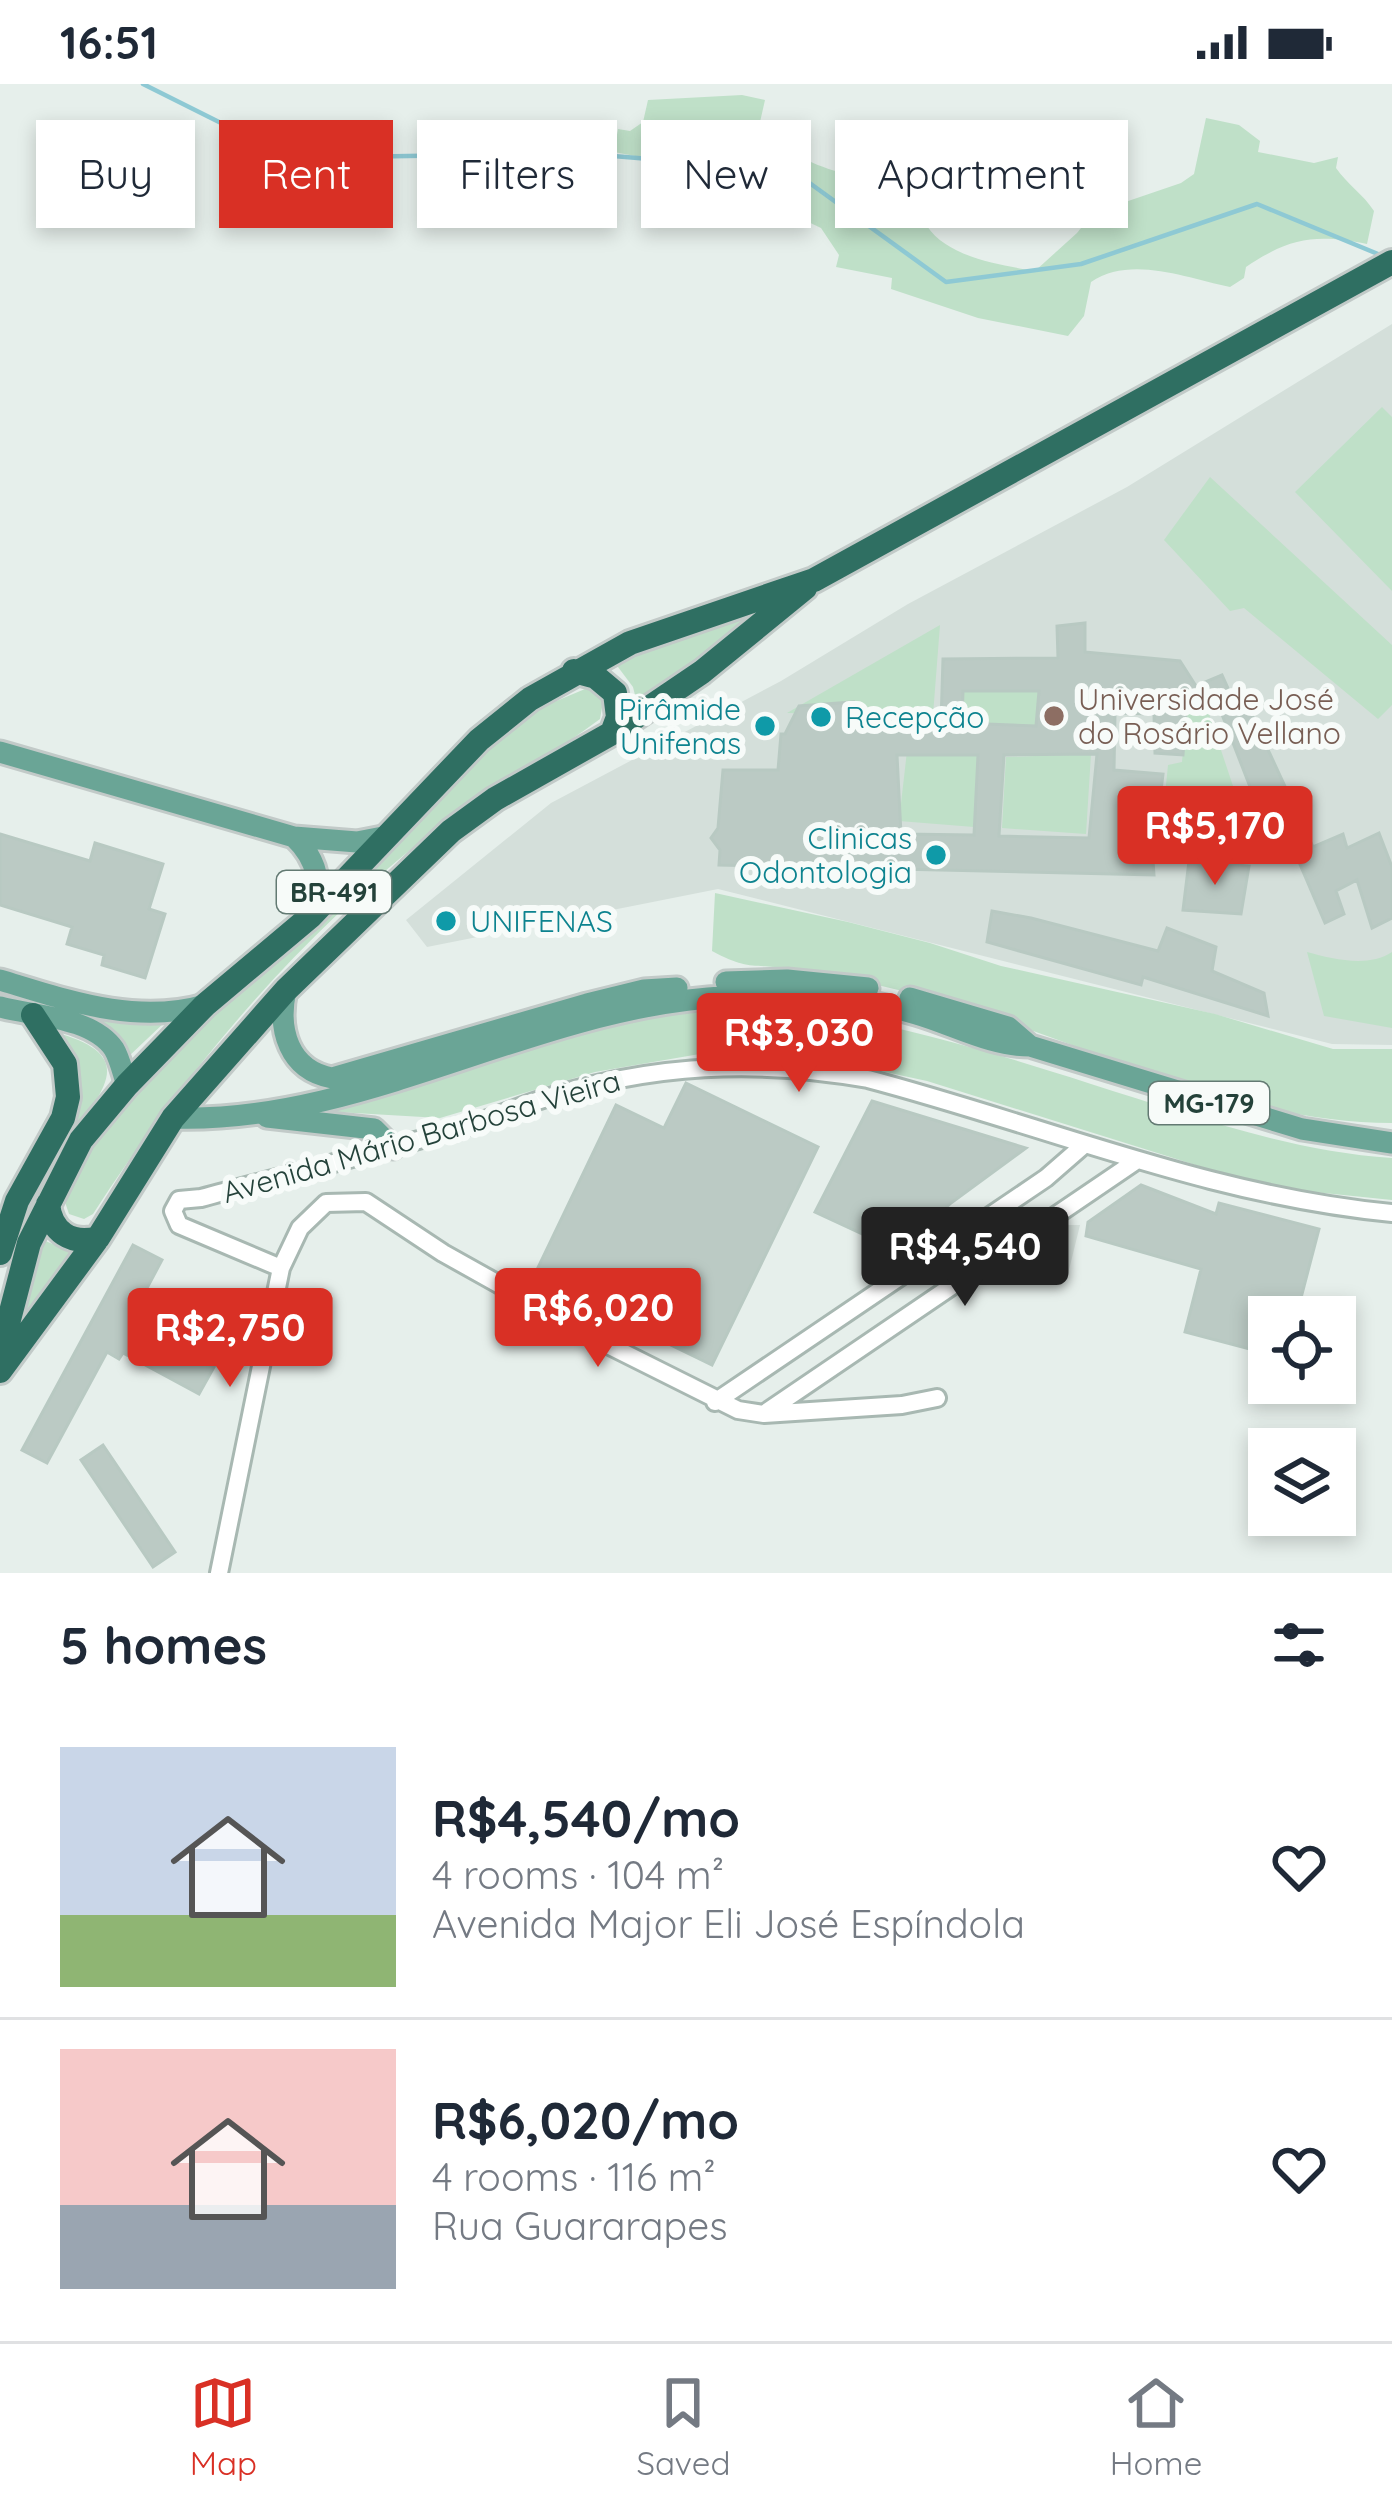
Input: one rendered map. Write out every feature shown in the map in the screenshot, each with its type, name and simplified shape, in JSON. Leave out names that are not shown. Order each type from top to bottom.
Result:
[{"type":"highway","name":"BR-491","points":[[0,1371],[98,1238],[173,1118],[286,990],[451,831],[702,672],[814,580],[1392,262]]},
{"type":"highway","name":"BR-491","points":[[0,1354],[20,1271],[81,1140],[205,1005],[311,916],[479,740],[574,671],[681,623],[814,580]]},
{"type":"highway","points":[[574,671],[596,677],[615,693],[618,717],[612,733]]},
{"type":"highway","points":[[0,1253],[16,1201],[63,1118],[68,1097],[65,1064],[33,1015]]},
{"type":"highway","points":[[48,1204],[55,1227],[63,1235],[74,1240],[98,1238]]},
{"type":"highway","points":[[0,1290],[20,1271]]},
{"type":"main road","points":[[0,752],[294,837],[326,842],[388,836]]},
{"type":"main road","points":[[294,837],[316,867],[318,892],[311,916]]},
{"type":"main road","points":[[0,980],[123,1012],[160,1014],[205,1005]]},
{"type":"main road","name":"MG-179","points":[[286,990],[281,1011],[288,1047],[308,1072],[332,1078],[644,990],[732,981],[850,984],[1008,1027],[1030,1046]]},
{"type":"main road","name":"MG-179","points":[[173,1118],[255,1116],[605,1015],[738,994],[848,999],[914,1013],[1011,1046],[1030,1046],[1303,1130],[1392,1143]]},
{"type":"main road","points":[[0,1006],[84,1027],[102,1037],[115,1051],[128,1085]]},
{"type":"main road","points":[[255,1116],[362,1126],[374,1129],[393,1148]]},
{"type":"street","name":"Avenida Mário Barbosa Vieira","points":[[281,1268],[179,1225],[173,1211],[179,1200],[393,1148],[516,1112],[540,1100],[651,1072],[758,1065],[868,1078],[1136,1161],[1269,1196],[1392,1213]]},
{"type":"street","points":[[715,1402],[1046,1178],[1085,1144]]},
{"type":"street","points":[[764,1414],[1136,1161]]},
{"type":"street","points":[[219,1573],[281,1268],[300,1228],[326,1203],[366,1202],[443,1253],[715,1402],[764,1414],[902,1405],[937,1398]]},
{"type":"shaded area","name":"Universidade José do Rosário Vellano","points":[[1392,324],[1392,1045],[1332,1044],[718,889],[427,947],[406,920],[551,803],[781,681],[908,604],[1127,487]]},
{"type":"shaded area","points":[[1068,1225],[1080,1225],[1068,1274],[1019,1258]]},
{"type":"green space","points":[[742,95],[765,100],[760,120],[643,120],[648,100]]},
{"type":"green space","points":[[1206,118],[1239,125],[1260,141],[1258,152],[1314,163],[1338,157],[1336,168],[1374,211],[1367,244],[1318,239],[1290,244],[1246,267],[1244,278],[1230,287],[1141,269],[1107,274],[1091,282],[1084,316],[1068,336],[978,318],[891,289],[892,278],[836,267],[839,255],[821,228],[811,223],[811,162],[835,171],[835,228],[929,228],[947,245],[975,258],[1035,271],[1081,228],[1128,228],[1128,201],[1194,174]]},
{"type":"green space","points":[[641,123],[641,157],[617,153],[618,129],[630,131]]},
{"type":"green space","points":[[1382,407],[1392,417],[1392,591],[1295,492]]},
{"type":"green space","points":[[1210,477],[1392,645],[1392,705],[1378,719],[1244,608],[1230,611],[1164,540]]},
{"type":"green space","points":[[777,601],[660,691],[637,703],[633,687],[615,663],[640,647]]},
{"type":"green space","points":[[940,625],[933,715],[787,713],[799,706]]},
{"type":"green space","points":[[585,689],[596,692],[603,702],[600,719],[447,821],[377,878],[244,1012],[165,1110],[93,1214],[84,1219],[69,1214],[64,1199],[87,1150],[117,1105],[501,737],[542,707]]},
{"type":"green space","points":[[963,691],[1039,691],[1036,726],[962,723]]},
{"type":"green space","points":[[1203,696],[1249,834],[1161,835],[1168,765],[1182,762],[1187,699]]},
{"type":"green space","points":[[907,751],[978,754],[974,827],[899,821]]},
{"type":"green space","points":[[1091,754],[1086,834],[1002,828],[1006,757]]},
{"type":"green space","points":[[715,893],[848,922],[1001,966],[1215,1014],[1333,1049],[1392,1049],[1392,1123],[1272,1109],[1213,1094],[925,997],[841,977],[734,961],[712,951]]},
{"type":"green space","points":[[1307,952],[1361,961],[1392,952],[1392,1028],[1324,1016]]},
{"type":"green space","points":[[0,989],[166,1021],[127,1058],[124,1049],[0,1001]]},
{"type":"green space","points":[[781,1005],[938,1038],[1277,1140],[1392,1158],[1392,1200],[1266,1187],[927,1081],[820,1058],[723,1050],[595,1072],[440,1118],[320,1111],[585,1029],[706,1006]]},
{"type":"green space","points":[[54,1032],[82,1042],[106,1064],[101,1092],[65,1145],[79,1106],[78,1079]]},
{"type":"green space","points":[[41,1239],[71,1252],[10,1348]]},
{"type":"building","points":[[1085,623],[1085,652],[1180,661],[1196,686],[1222,675],[1236,706],[1246,702],[1313,847],[1343,834],[1347,848],[1379,833],[1392,867],[1392,918],[1372,928],[1357,880],[1336,891],[1344,914],[1325,923],[1290,841],[1273,846],[1214,694],[1187,699],[1183,755],[1155,753],[1154,714],[1115,713],[1114,770],[1163,774],[1156,832],[1151,831],[1154,875],[719,865],[720,850],[711,838],[718,828],[723,770],[778,770],[781,734],[799,706],[853,702],[848,720],[941,723],[943,659],[1058,658],[1057,626]],"holes":[[[963,691],[1039,691],[1036,726],[962,723]],[[1097,754],[1089,838],[999,836],[1004,755]],[[897,755],[978,755],[974,835],[901,834]]]},
{"type":"building","points":[[0,834],[90,861],[95,843],[163,864],[149,909],[165,914],[145,978],[102,965],[104,955],[67,944],[72,927],[0,905]]},
{"type":"building","points":[[1189,861],[1249,866],[1241,914],[1183,910]]},
{"type":"building","points":[[992,911],[1158,951],[1167,928],[1216,947],[1212,971],[1264,993],[1268,1016],[1143,977],[1141,985],[987,942]]},
{"type":"building","points":[[686,1083],[818,1147],[712,1365],[533,1278],[616,1105],[664,1128]]},
{"type":"building","points":[[872,1101],[1026,1148],[951,1203],[899,1251],[815,1212]]},
{"type":"building","points":[[1141,1185],[1216,1214],[1219,1203],[1319,1229],[1301,1296],[1248,1296],[1248,1348],[1185,1332],[1201,1269],[1086,1236],[1088,1222]]},
{"type":"building","points":[[133,1245],[162,1260],[147,1288],[205,1320],[200,1329],[215,1337],[202,1360],[214,1367],[199,1394],[123,1353],[119,1359],[107,1352],[47,1463],[22,1450]]},
{"type":"building","points":[[103,1445],[175,1552],[153,1567],[81,1460]]},
{"type":"waterway","points":[[143,84],[291,158],[577,153],[793,171],[946,282],[1081,264],[1257,204],[1378,254]]},
{"type":"place","name":"Universidade José do Rosário Vellano","points":[[1054,716]]},
{"type":"place","name":"Recepção","points":[[821,717]]},
{"type":"place","name":"Pirâmide Unifenas","points":[[765,726]]},
{"type":"place","name":"Clinicas Odontologia","points":[[936,855]]},
{"type":"place","name":"UNIFENAS","points":[[446,921]]}]
